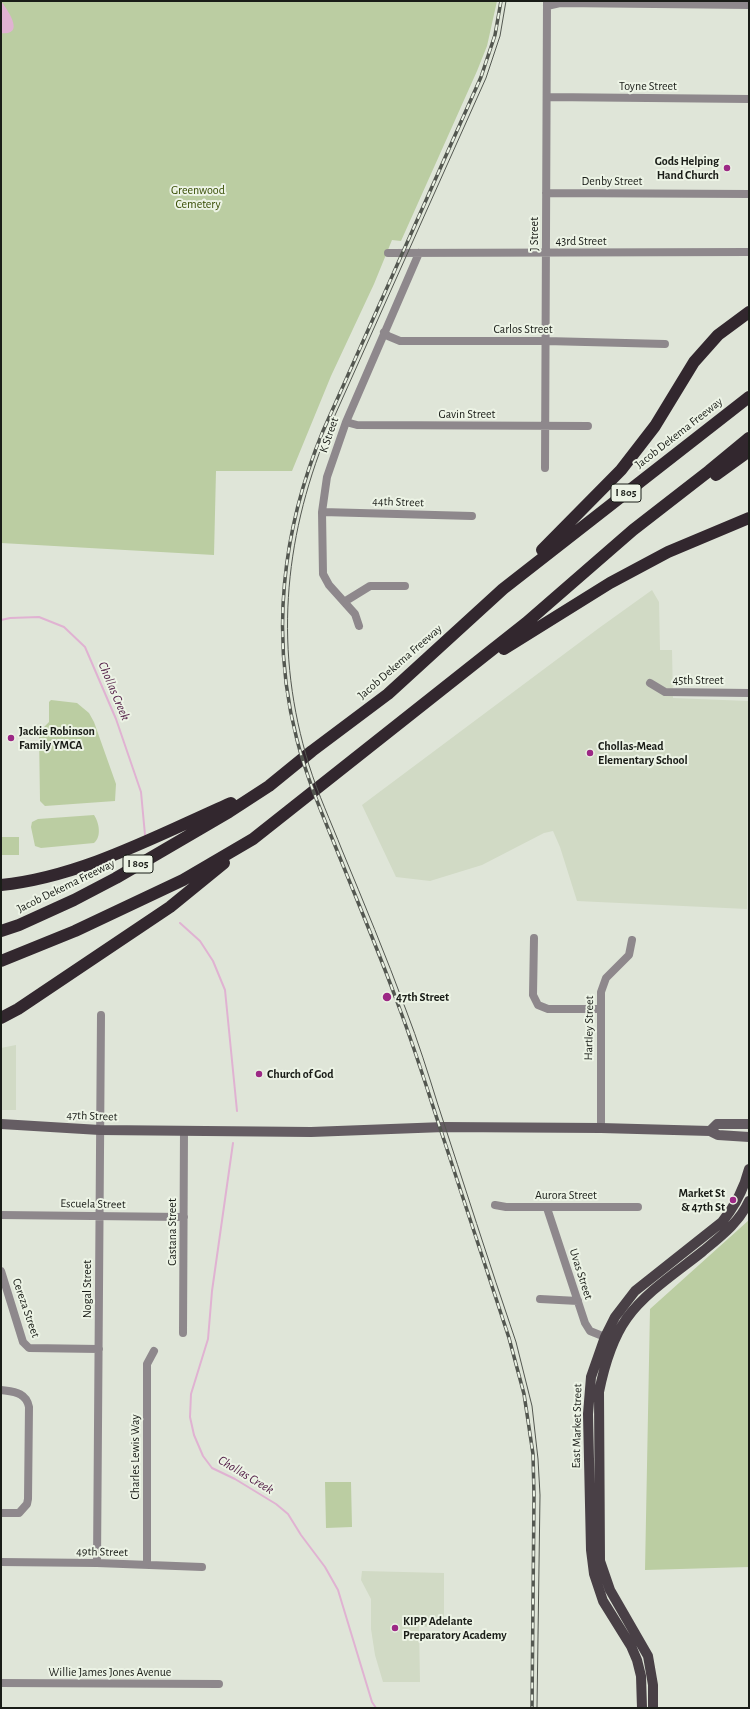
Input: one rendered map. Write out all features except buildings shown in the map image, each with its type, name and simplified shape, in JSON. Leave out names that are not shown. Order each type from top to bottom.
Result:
[{"type":"highway","points":[[503,589],[621,470],[655,426],[694,362],[718,335],[749,312]]},
{"type":"highway","name":"Jacob Dekema Freeway","points":[[1,930],[19,925],[74,900],[116,878],[269,786],[312,751],[388,694],[503,589],[749,397]]},
{"type":"highway","name":"I 805","points":[[1,961],[75,932],[183,880],[252,839],[526,623],[633,530],[709,472],[749,438]]},
{"type":"highway","points":[[633,530],[749,451]]},
{"type":"highway","points":[[448,684],[610,583],[678,546],[749,518]]},
{"type":"highway","points":[[1,885],[22,883],[93,863],[269,786]]},
{"type":"highway","points":[[1,1018],[18,1009],[170,907],[252,839]]},
{"type":"main road","name":"47th Street","points":[[1,1124],[100,1130],[311,1132],[444,1127],[601,1128],[710,1130],[718,1135],[749,1137]]},
{"type":"main road","name":"47th Street","points":[[710,1130],[717,1124],[749,1124]]},
{"type":"main road","name":"East Market Street","points":[[642,1708],[641,1676],[637,1660],[631,1646],[603,1601],[594,1574],[590,1550],[589,1390],[594,1364],[615,1317],[635,1291],[722,1222],[733,1208],[745,1184],[749,1169]]},
{"type":"main road","name":"East Market Street","points":[[653,1708],[653,1685],[648,1656],[610,1590],[600,1561],[599,1392],[603,1374],[614,1342],[627,1319],[645,1298],[727,1232],[745,1210],[749,1201]]},
{"type":"main road","points":[[599,1392],[597,1375],[607,1341],[605,1337]]},
{"type":"street","points":[[547,4],[749,5]]},
{"type":"street","name":"J Street","points":[[545,468],[547,4]]},
{"type":"street","name":"Toyne Street","points":[[547,97],[749,99]]},
{"type":"street","name":"Denby Street","points":[[546,193],[749,194]]},
{"type":"street","name":"43rd Street","points":[[388,253],[749,252]]},
{"type":"street","name":"K Street","points":[[359,626],[355,614],[329,585],[323,574],[322,512],[328,477],[346,422],[419,254]]},
{"type":"street","name":"Carlos Street","points":[[384,332],[388,336],[400,341],[546,341],[665,344]]},
{"type":"street","name":"Gavin Street","points":[[346,422],[357,425],[588,426]]},
{"type":"street","name":"44th Street","points":[[322,512],[472,516]]},
{"type":"street","points":[[344,602],[370,586],[405,586]]},
{"type":"street","name":"45th Street","points":[[650,683],[664,692],[749,693]]},
{"type":"street","points":[[534,938],[533,995],[538,1005],[548,1009],[600,1009]]},
{"type":"street","name":"Hartley Street","points":[[601,1128],[600,992],[606,978],[629,955],[632,940]]},
{"type":"street","name":"Nogal Street","points":[[97,1563],[101,1015]]},
{"type":"street","name":"Castana Street","points":[[183,1333],[184,1130]]},
{"type":"street","name":"Aurora Street","points":[[495,1205],[506,1207],[547,1208],[638,1207]]},
{"type":"street","name":"Uvas Street","points":[[547,1208],[585,1323],[590,1331],[605,1337]]},
{"type":"street","name":"Escuela Street","points":[[1,1215],[184,1217]]},
{"type":"street","name":"Cereza Street","points":[[1,1271],[23,1342],[29,1348],[99,1348]]},
{"type":"street","points":[[540,1299],[578,1301]]},
{"type":"street","name":"Charles Lewis Way","points":[[147,1564],[147,1364],[154,1352]]},
{"type":"street","points":[[1,1390],[17,1392],[24,1396],[28,1401],[29,1407],[27,1504],[19,1513],[1,1513]]},
{"type":"street","name":"49th Street","points":[[1,1562],[147,1564],[202,1567]]},
{"type":"street","name":"Willie James Jones Avenue","points":[[1,1682],[218,1684]]},
{"type":"shaded area","points":[[1,1],[13,21],[13,30],[9,33],[1,33]]},
{"type":"shaded area","name":"Chollas-Mead Elementary School","points":[[652,590],[659,602],[660,650],[672,650],[673,698],[748,701],[747,909],[577,901],[560,847],[553,831],[544,833],[482,865],[430,881],[396,877],[362,805]]},
{"type":"shaded area","points":[[16,1045],[16,1110],[1,1110],[1,1048]]},
{"type":"shaded area","name":"KIPP Adelante Preparatory Academy","points":[[362,1571],[444,1573],[444,1626],[419,1627],[420,1682],[383,1682],[375,1655],[371,1629],[371,1599],[361,1580]]},
{"type":"green space","name":"Greenwood Cemetery","points":[[1,1],[497,1],[487,46],[477,71],[401,241],[392,240],[374,284],[331,376],[292,471],[216,471],[214,555],[1,543]]},
{"type":"green space","points":[[51,700],[77,703],[89,713],[94,722],[116,784],[115,801],[45,806],[40,801],[39,732],[49,722],[49,702]]},
{"type":"green space","points":[[94,815],[97,821],[99,833],[97,840],[94,843],[41,848],[35,846],[31,827],[32,822],[38,819]]},
{"type":"green space","points":[[1,837],[19,837],[19,855],[1,855]]},
{"type":"green space","points":[[749,1220],[749,1567],[645,1570],[650,1309]]},
{"type":"green space","points":[[325,1482],[351,1482],[352,1527],[326,1528]]},
{"type":"waterway","name":"Chollas Creek","points":[[1,620],[10,618],[39,617],[64,627],[85,647],[116,719],[141,792],[145,835]]},
{"type":"waterway","points":[[180,923],[200,941],[213,961],[225,990],[237,1111]]},
{"type":"waterway","name":"Chollas Creek","points":[[233,1143],[212,1291],[208,1339],[191,1394],[190,1417],[194,1435],[203,1456],[212,1468],[235,1479],[276,1504],[288,1514],[301,1535],[325,1567],[338,1590],[372,1702],[376,1708]]},
{"type":"tram line","points":[[506,1],[500,36],[486,78],[327,433],[312,474],[301,515],[293,556],[288,598],[288,639],[291,681],[298,723],[309,765],[320,797],[383,950],[415,1033],[516,1342],[532,1406],[538,1459],[540,1495],[537,1708]]},
{"type":"railway","points":[[501,1],[495,35],[481,77],[323,431],[309,468],[298,506],[290,545],[284,584],[283,623],[284,662],[289,701],[297,740],[305,766],[319,805],[384,966],[411,1041],[509,1338],[524,1394],[533,1454],[532,1708]]},
{"type":"place","name":"Gods Helping Hand Church","points":[[727,168]]},
{"type":"place","name":"Jackie Robinson Family YMCA","points":[[11,738]]},
{"type":"place","name":"Chollas-Mead Elementary School","points":[[590,753]]},
{"type":"place","name":"47th Street","points":[[387,997]]},
{"type":"place","name":"Church of God","points":[[259,1074]]},
{"type":"place","name":"Market St & 47th St","points":[[733,1200]]},
{"type":"place","name":"KIPP Adelante Preparatory Academy","points":[[395,1628]]}]
